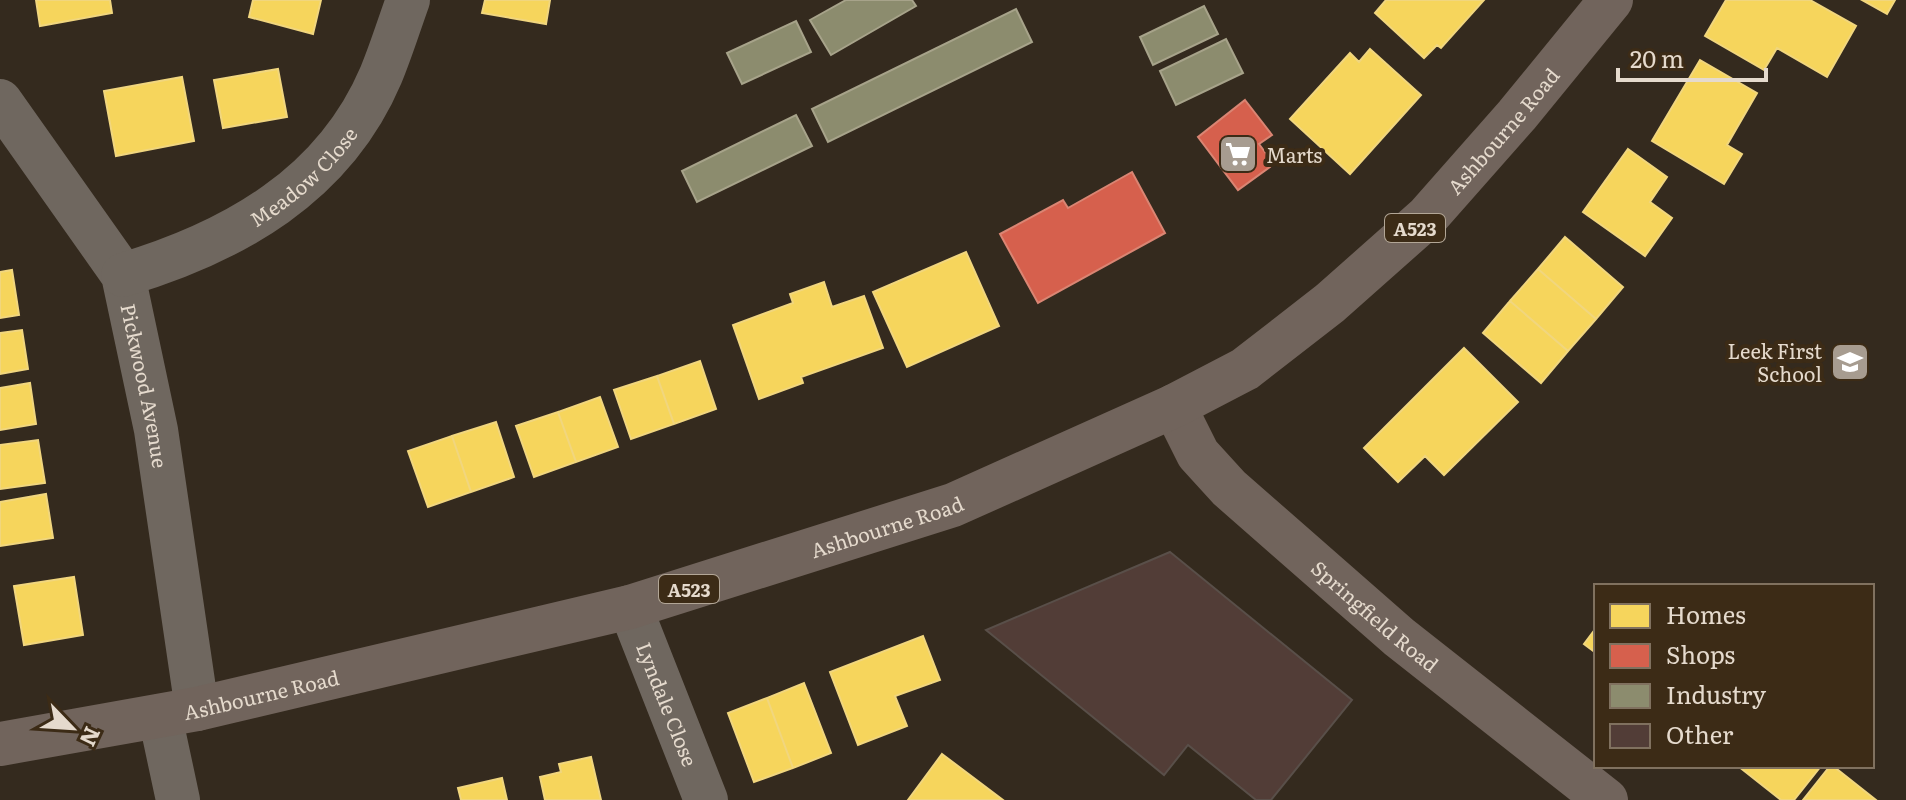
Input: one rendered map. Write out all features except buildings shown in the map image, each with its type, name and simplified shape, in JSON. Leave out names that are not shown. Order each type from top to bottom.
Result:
[{"type":"highway","name":"Ashbourne Road","points":[[0,744],[179,712],[630,607],[953,505],[1174,406],[1245,369],[1330,303],[1427,217],[1517,115],[1611,0]]},
{"type":"highway","name":"Springfield Road","points":[[1174,406],[1198,454],[1229,488],[1399,637],[1606,800]]},
{"type":"street","name":"Meadow Close","points":[[123,275],[184,256],[283,202],[314,175],[347,135],[380,77],[408,0]]},
{"type":"street","name":"Pickwood Avenue","points":[[4,114],[123,275],[156,430],[179,712],[178,800]]},
{"type":"street","name":"Lyndale Close","points":[[630,607],[706,800]]},
{"type":"place","name":"Marts","points":[[1238,154]]},
{"type":"place","name":"Leek First School","points":[[1850,362]]}]
